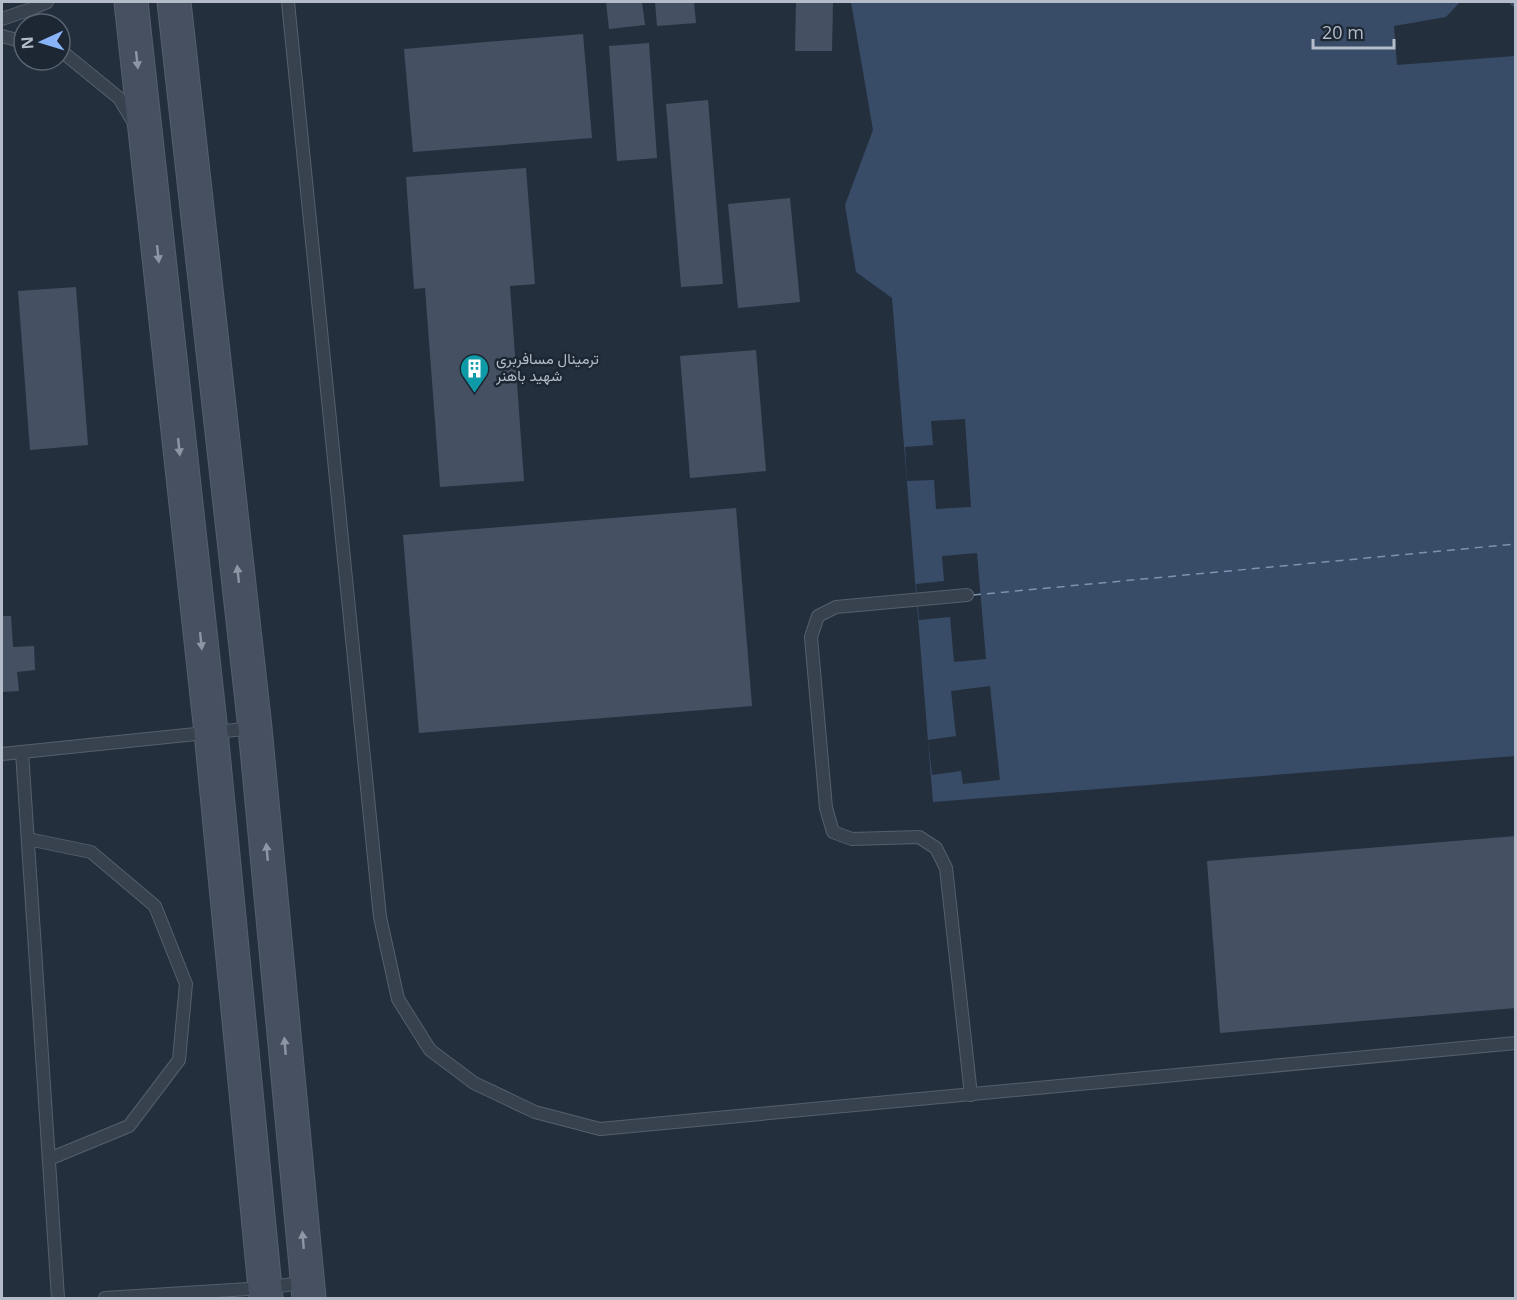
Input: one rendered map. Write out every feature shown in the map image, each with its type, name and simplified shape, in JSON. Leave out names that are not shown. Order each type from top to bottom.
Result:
[{"type":"street","points":[[131,2],[211,732],[266,1293]]},
{"type":"street","points":[[174,2],[255,728],[308,1290]]},
{"type":"lane","points":[[2,19],[47,2]]},
{"type":"lane","points":[[288,2],[380,917],[398,999],[430,1050],[474,1083],[534,1112],[600,1129],[1515,1043]]},
{"type":"lane","points":[[72,60],[119,98],[145,140]]},
{"type":"lane","points":[[967,596],[836,607],[818,616],[811,637],[826,808],[833,832],[852,839],[919,837],[936,848],[946,868],[971,1095]]},
{"type":"lane","points":[[2,754],[255,728]]},
{"type":"lane","points":[[22,752],[58,1299]]},
{"type":"lane","points":[[28,839],[91,852],[155,906],[186,984],[178,1060],[129,1126],[49,1159]]},
{"type":"lane","points":[[105,1299],[308,1290]]},
{"type":"water","points":[[851,2],[1515,2],[1515,756],[933,802],[892,298],[856,272],[845,205],[873,130]]},
{"type":"pier","points":[[1460,2],[1508,2],[1515,8],[1515,56],[1397,65],[1394,26],[1446,17]]},
{"type":"pier","points":[[965,419],[971,507],[936,509],[934,480],[907,481],[905,447],[933,445],[931,421]]},
{"type":"pier","points":[[977,553],[986,659],[954,662],[950,617],[919,620],[916,584],[944,581],[942,556]]},
{"type":"pier","points":[[990,686],[1000,780],[963,784],[961,771],[932,775],[928,740],[956,736],[951,691]]},
{"type":"building","points":[[606,2],[642,2],[645,25],[609,29]]},
{"type":"building","points":[[655,2],[694,2],[696,23],[657,26]]},
{"type":"building","points":[[796,2],[833,2],[832,51],[795,51]]},
{"type":"building","points":[[583,34],[592,138],[413,152],[404,49]]},
{"type":"building","points":[[649,43],[657,158],[617,161],[609,46]]},
{"type":"building","points":[[708,100],[723,284],[681,287],[666,104]]},
{"type":"building","name":"ترمینال مسافربری شهید باهنر","points":[[526,168],[535,284],[510,286],[524,481],[440,487],[425,288],[414,289],[406,177]]},
{"type":"building","points":[[790,198],[800,302],[738,308],[728,204]]},
{"type":"building","points":[[76,287],[88,445],[30,450],[18,291]]},
{"type":"building","points":[[756,350],[766,471],[690,478],[680,356]]},
{"type":"building","points":[[736,508],[752,706],[419,733],[403,535]]},
{"type":"building","points":[[2,616],[11,616],[13,647],[34,646],[35,670],[17,672],[19,691],[2,692]]},
{"type":"building","points":[[1516,836],[1516,1008],[1220,1033],[1207,861]]},
{"type":"ferry route","points":[[973,595],[1516,544]]},
{"type":"place","name":"ترمینال مسافربری شهید باهنر","points":[[475,394]]}]
